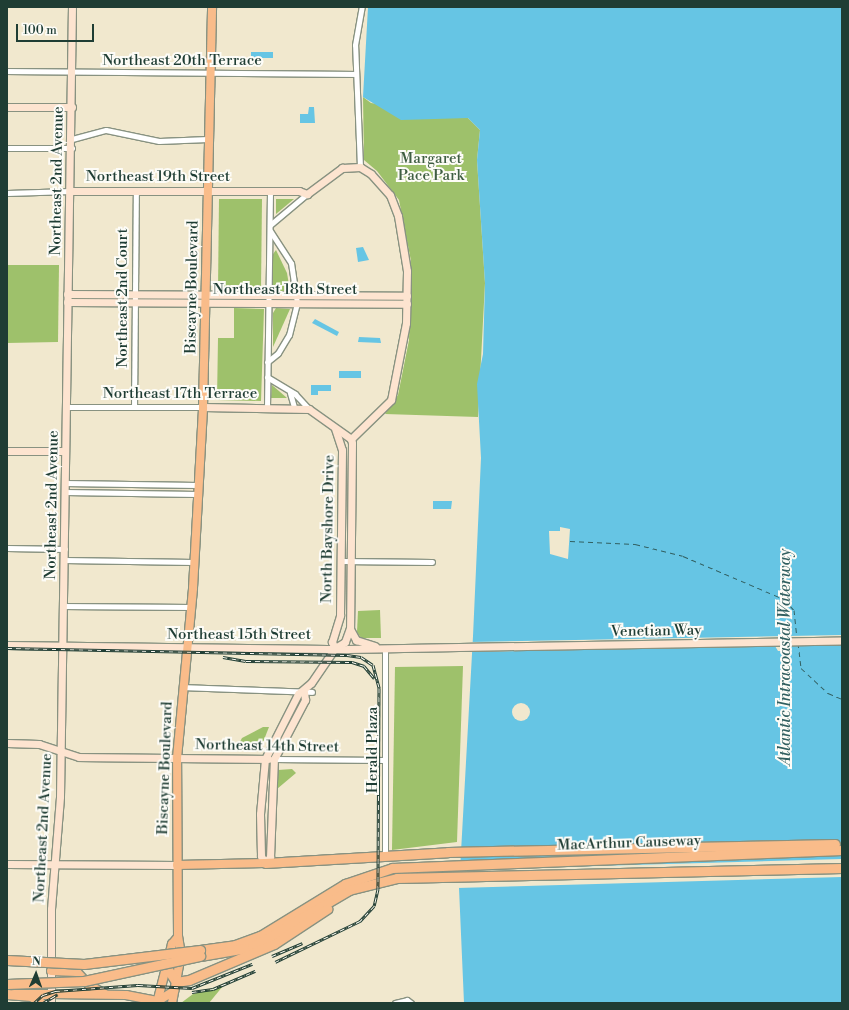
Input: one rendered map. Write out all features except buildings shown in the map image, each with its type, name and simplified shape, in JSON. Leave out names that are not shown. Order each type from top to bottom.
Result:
[{"type":"highway","points":[[265,863],[448,852],[842,844]]},
{"type":"highway","name":"MacArthur Causeway","points":[[200,953],[235,945],[260,936],[362,877],[416,865],[842,850]]},
{"type":"highway","name":"MacArthur Causeway","points":[[371,882],[473,875],[842,868]]},
{"type":"highway","points":[[7,960],[84,964],[200,953],[260,944],[339,895],[371,882]]},
{"type":"highway","points":[[167,968],[175,986],[274,944],[371,882]]},
{"type":"highway","points":[[7,984],[84,981],[200,953]]},
{"type":"highway","points":[[10,994],[51,998]]},
{"type":"highway","points":[[10,994],[31,996],[41,1003]]},
{"type":"main road","name":"Biscayne Boulevard","points":[[172,1003],[181,955],[178,937],[177,758],[203,407],[212,7]]},
{"type":"main road","points":[[178,865],[265,863]]},
{"type":"main road","name":"Biscayne Boulevard","points":[[158,1002],[172,944],[178,937]]},
{"type":"main road","points":[[51,971],[77,972],[89,985],[106,994]]},
{"type":"main road","points":[[51,998],[106,994],[158,1002],[175,986]]},
{"type":"street","name":"Northeast 2nd Avenue","points":[[51,998],[55,864],[61,750],[67,302],[72,148],[72,7]]},
{"type":"street","points":[[270,228],[307,194],[342,168],[360,167],[356,74],[357,26],[362,7]]},
{"type":"street","name":"Northeast 20th Terrace","points":[[7,71],[356,74]]},
{"type":"street","points":[[7,107],[72,107]]},
{"type":"street","points":[[72,139],[106,130],[159,141],[208,139]]},
{"type":"street","points":[[7,148],[72,148]]},
{"type":"street","name":"North Bayshore Drive","points":[[308,692],[298,694],[281,721],[265,759],[260,814],[261,856],[265,863],[270,857],[270,814],[274,759],[308,692],[334,648],[345,642],[350,628],[352,507],[351,438],[391,400],[405,341],[407,296],[404,244],[395,205],[371,174],[360,167]]},
{"type":"street","name":"Northeast 2nd Court","points":[[134,407],[136,190]]},
{"type":"street","name":"Northeast 19th Street","points":[[7,193],[208,190],[270,191],[307,194]]},
{"type":"street","points":[[267,407],[270,191]]},
{"type":"street","points":[[267,362],[289,335],[297,303],[297,295],[290,263],[270,228]]},
{"type":"street","name":"Northeast 18th Street","points":[[68,294],[134,294],[268,303],[407,304]]},
{"type":"street","name":"Northeast 18th Street","points":[[67,302],[134,302],[269,295],[407,296]]},
{"type":"street","points":[[338,296],[338,304]]},
{"type":"street","name":"Northeast 17th Terrace","points":[[267,377],[288,390],[309,409],[335,429]]},
{"type":"street","points":[[288,390],[294,407]]},
{"type":"street","name":"Northeast 17th Terrace","points":[[66,407],[294,407],[309,409]]},
{"type":"street","name":"North Bayshore Drive","points":[[335,429],[351,438]]},
{"type":"street","name":"North Bayshore Drive","points":[[334,648],[332,642],[340,615],[342,482],[342,450],[335,429]]},
{"type":"street","points":[[342,450],[352,459]]},
{"type":"street","points":[[7,451],[65,451]]},
{"type":"street","points":[[352,468],[342,482],[352,507]]},
{"type":"street","points":[[65,483],[197,485]]},
{"type":"street","points":[[65,492],[197,494]]},
{"type":"street","points":[[7,548],[64,549]]},
{"type":"street","points":[[64,560],[192,565]]},
{"type":"street","points":[[341,561],[432,562]]},
{"type":"street","points":[[64,606],[189,604]]},
{"type":"street","points":[[350,628],[356,640],[385,648]]},
{"type":"street","name":"Venetian Way","points":[[470,647],[842,640]]},
{"type":"street","name":"Northeast 15th Street","points":[[7,645],[186,648],[470,647]]},
{"type":"street","name":"Herald Plaza","points":[[385,648],[385,852]]},
{"type":"street","points":[[183,688],[308,692]]},
{"type":"street","name":"Northeast 14th Street","points":[[7,743],[39,744],[79,756],[385,760]]},
{"type":"street","points":[[260,814],[270,814]]},
{"type":"street","points":[[7,864],[178,865]]},
{"type":"street","points":[[395,1003],[407,1000],[410,1003]]},
{"type":"green space","name":"Margaret Pace Park","points":[[363,97],[371,103],[468,118],[480,130],[477,160],[485,283],[478,417],[385,414],[398,395],[409,340],[411,261],[399,200],[377,171],[364,160]]},
{"type":"green space","points":[[219,199],[262,199],[261,289],[218,289]]},
{"type":"green space","points":[[276,199],[294,199],[276,214]]},
{"type":"green space","points":[[276,250],[287,273],[290,291],[273,291],[273,254]]},
{"type":"green space","points":[[7,265],[59,265],[58,342],[7,343]]},
{"type":"green space","points":[[234,308],[264,309],[261,401],[217,400],[218,338],[234,338]]},
{"type":"green space","points":[[276,308],[290,309],[273,347],[273,313]]},
{"type":"green space","points":[[272,385],[287,398],[271,398]]},
{"type":"green space","points":[[380,610],[381,638],[361,638],[357,632],[358,611]]},
{"type":"green space","points":[[463,666],[457,842],[392,850],[395,667]]},
{"type":"green space","points":[[263,727],[269,727],[260,750],[235,751],[242,738]]},
{"type":"green space","points":[[292,769],[296,773],[277,789],[278,770]]},
{"type":"green space","points":[[223,986],[209,1003],[181,1003],[193,994]]},
{"type":"water","name":"Atlantic Intracoastal Waterway","points":[[368,7],[842,7],[842,1003],[464,1003],[459,888],[481,458],[477,384],[483,354],[485,283],[477,160],[480,130],[468,118],[401,120],[363,97]]},
{"type":"water","points":[[251,52],[273,52],[273,58],[251,58]]},
{"type":"water","points":[[309,107],[314,107],[315,123],[300,123],[300,114],[308,114]]},
{"type":"water","points":[[363,247],[369,260],[358,262],[356,248]]},
{"type":"water","points":[[315,319],[339,332],[337,336],[312,323]]},
{"type":"water","points":[[359,337],[380,338],[381,343],[358,342]]},
{"type":"water","points":[[339,371],[361,371],[361,378],[339,378]]},
{"type":"water","points":[[311,385],[331,385],[331,391],[318,391],[318,395],[311,395]]},
{"type":"water","points":[[433,501],[452,501],[451,509],[433,509]]},
{"type":"pier","points":[[560,527],[570,529],[568,559],[550,554],[549,531],[560,531]]},
{"type":"pier","points":[[842,635],[842,645],[784,646],[784,651],[778,651],[775,646],[470,652],[471,642]]},
{"type":"pier","points":[[521,703],[527,706],[530,712],[527,718],[521,721],[515,718],[512,712],[515,706]]},
{"type":"pier","points":[[842,859],[842,877],[457,888],[458,870]]},
{"type":"ferry route","points":[[570,541],[635,544],[683,556],[784,599],[794,610],[797,638]]},
{"type":"ferry route","points":[[798,643],[801,668],[828,693],[842,699]]},
{"type":"railway","points":[[7,648],[347,655],[361,657],[373,665],[379,688],[378,889],[374,906],[360,921],[275,962]]},
{"type":"railway","points":[[223,657],[246,661],[352,662],[364,666],[374,678]]},
{"type":"railway","points":[[272,956],[302,943]]},
{"type":"railway","points":[[34,1003],[43,995],[55,991],[138,985],[192,988],[252,964]]},
{"type":"railway","points":[[192,992],[213,989],[255,971]]},
{"type":"railway","points":[[43,1003],[58,994]]}]
